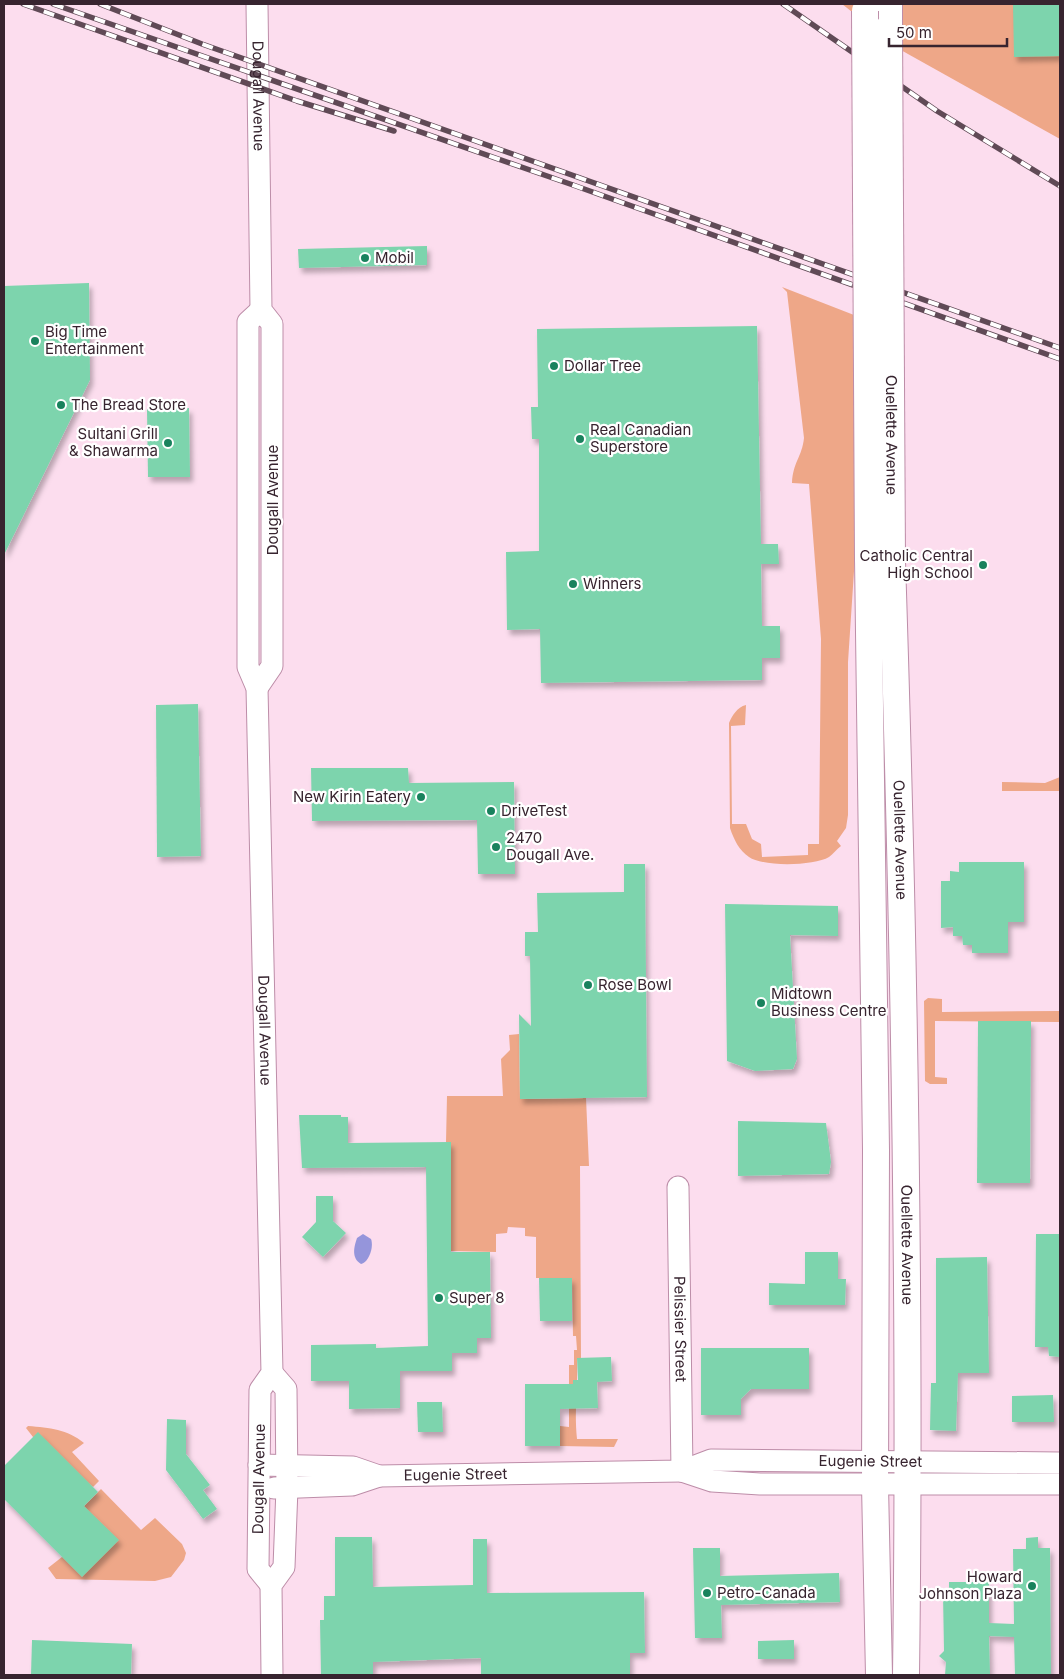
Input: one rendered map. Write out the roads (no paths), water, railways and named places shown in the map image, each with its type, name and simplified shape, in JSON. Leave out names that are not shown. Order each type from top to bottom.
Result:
[{"type":"main road","name":"Ouellette Avenue","points":[[865,4],[880,560],[900,812],[908,1473],[906,1675]]},
{"type":"main road","name":"Ouellette Avenue","points":[[879,1675],[876,1473],[876,1150],[880,560],[889,4]]},
{"type":"street","name":"Dougall Avenue","points":[[257,4],[262,310],[248,322],[248,668],[257,688],[272,1373],[260,1390],[258,1569],[271,1585],[284,1567],[287,1488],[286,1389],[272,1373]]},
{"type":"street","name":"Pelissier Street","points":[[678,1187],[682,1471]]},
{"type":"street","name":"Eugenie Street","points":[[259,1489],[352,1485],[379,1476],[682,1471],[712,1481],[760,1484],[876,1473],[908,1473],[1060,1463]]},
{"type":"street","name":"Eugenie Street","points":[[259,1464],[353,1467],[379,1476]]},
{"type":"street","name":"Eugenie Street","points":[[908,1473],[1060,1484]]},
{"type":"street","points":[[271,1585],[272,1675]]},
{"type":"water","points":[[363,1234],[371,1239],[372,1246],[370,1254],[364,1263],[361,1264],[356,1259],[354,1249],[357,1238]]},
{"type":"railway","points":[[23,4],[297,101],[394,131]]},
{"type":"railway","points":[[53,4],[573,185],[1060,359]]},
{"type":"railway","points":[[100,4],[202,44],[1060,348]]},
{"type":"railway","points":[[783,4],[937,111],[1060,186]]},
{"type":"place","name":"Mobil","points":[[365,258]]},
{"type":"place","name":"Big Time Entertainment","points":[[35,341]]},
{"type":"place","name":"Dollar Tree","points":[[554,366]]},
{"type":"place","name":"The Bread Store","points":[[61,405]]},
{"type":"place","name":"Real Canadian Superstore","points":[[580,439]]},
{"type":"place","name":"Sultani Grill & Shawarma","points":[[168,443]]},
{"type":"place","name":"Catholic Central High School","points":[[983,565]]},
{"type":"place","name":"Winners","points":[[573,584]]},
{"type":"place","name":"New Kirin Eatery","points":[[421,797]]},
{"type":"place","name":"DriveTest","points":[[491,811]]},
{"type":"place","name":"2470 Dougall Ave.","points":[[496,847]]},
{"type":"place","name":"Rose Bowl","points":[[588,985]]},
{"type":"place","name":"Midtown Business Centre","points":[[761,1003]]},
{"type":"place","name":"Super 8","points":[[439,1298]]},
{"type":"place","name":"Howard Johnson Plaza","points":[[1032,1586]]},
{"type":"place","name":"Petro-Canada","points":[[707,1593]]}]
